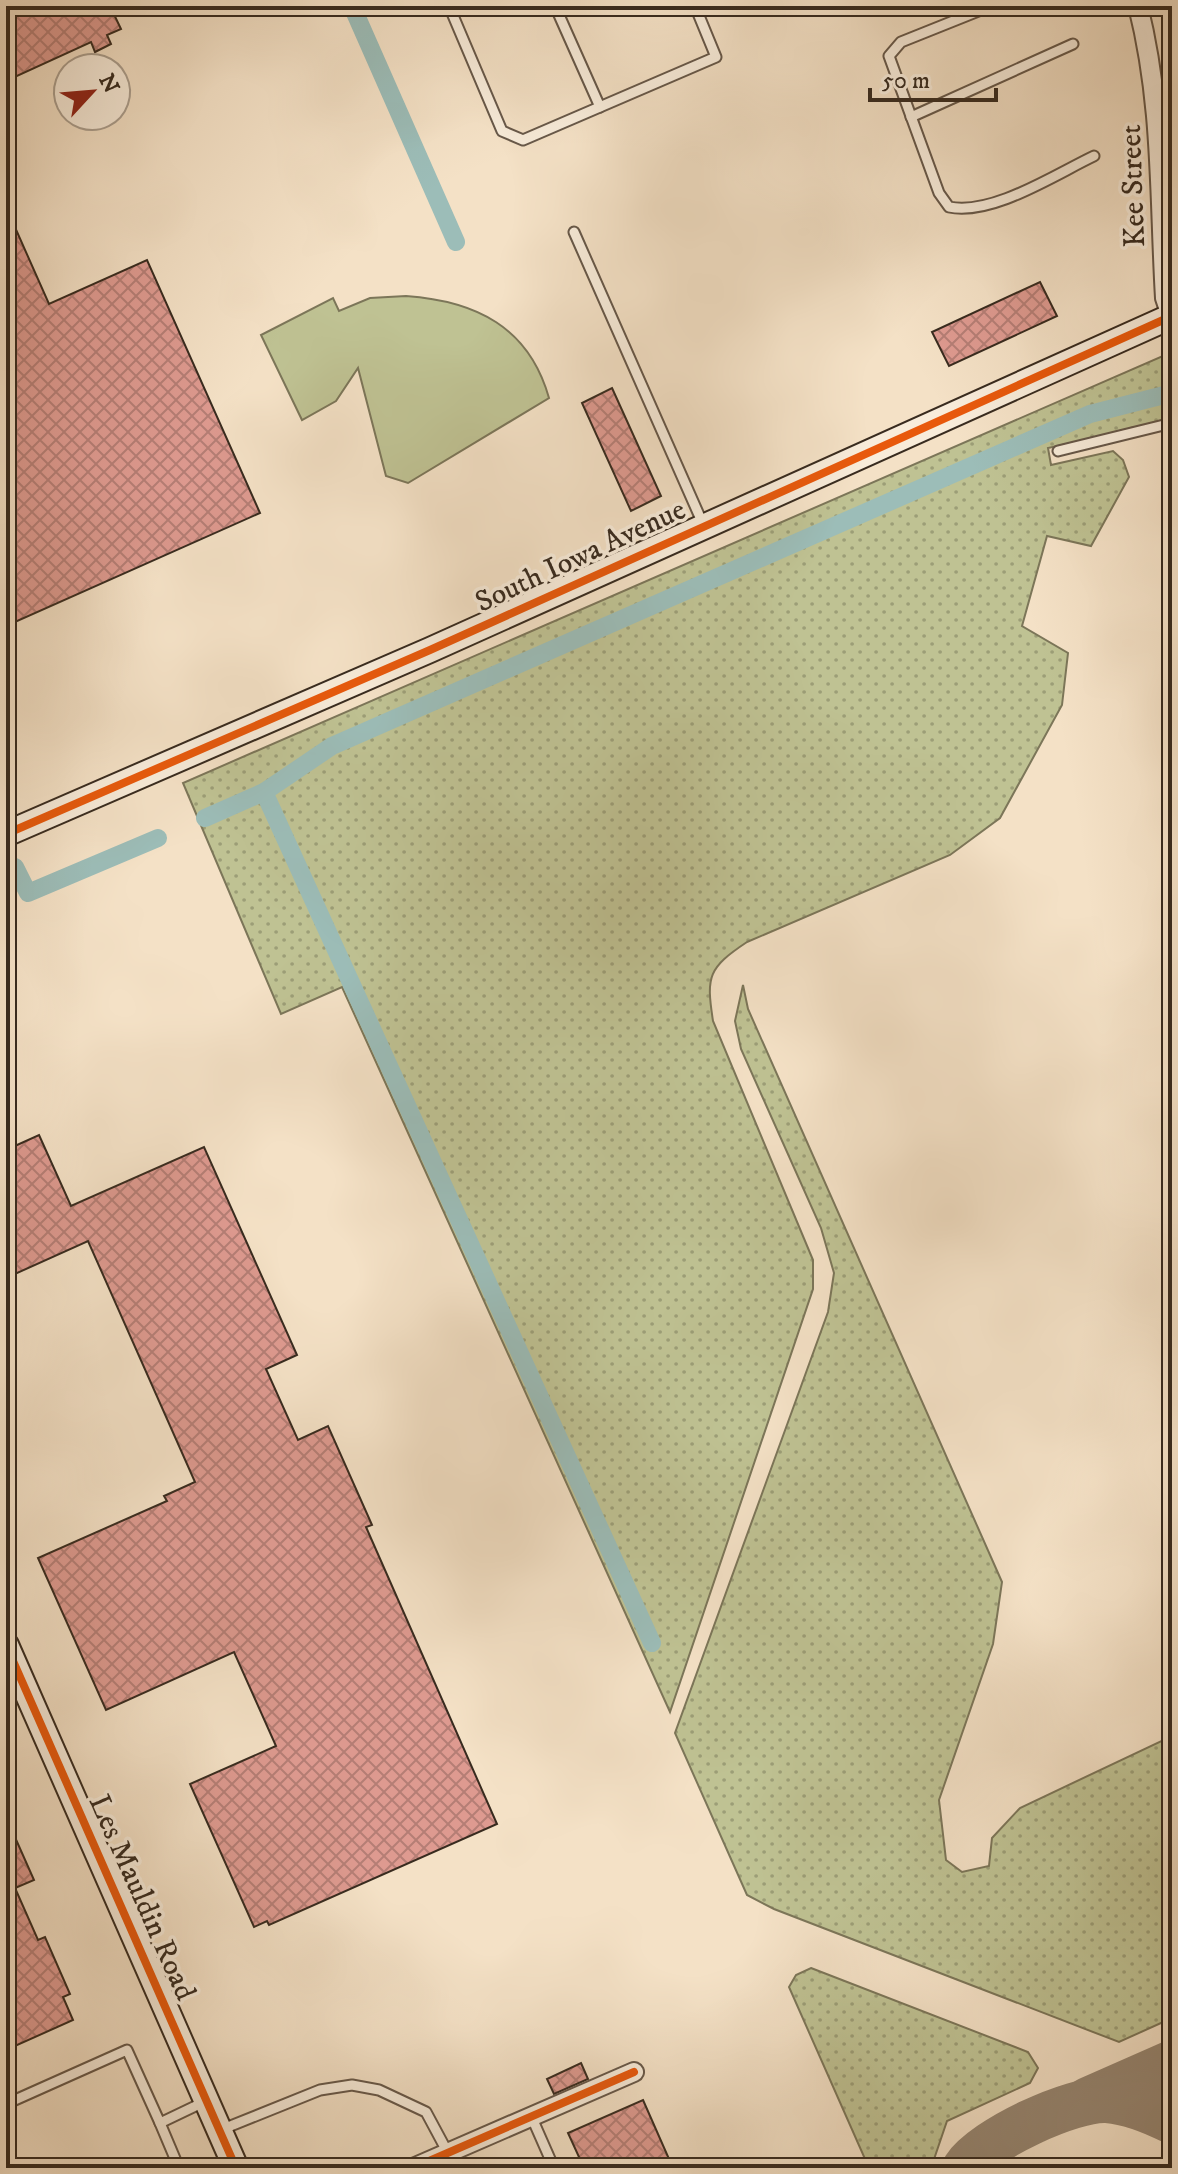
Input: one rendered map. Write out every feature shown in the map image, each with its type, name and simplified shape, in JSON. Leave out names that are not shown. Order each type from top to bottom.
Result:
[{"type":"street","name":"Kee Street","points":[[1138,6],[1152,63],[1166,165],[1165,298],[1172,316]]},
{"type":"street","name":"South Iowa Avenue","points":[[6,834],[430,650],[703,524],[1172,316]]},
{"type":"street","name":"Les Mauldin Road","points":[[6,1645],[236,2168]]},
{"type":"street","points":[[413,2168],[634,2072]]},
{"type":"lane","points":[[449,6],[502,131],[523,140],[716,57],[695,6]]},
{"type":"lane","points":[[555,6],[600,107]]},
{"type":"lane","points":[[991,6],[901,42],[889,56],[939,193],[949,207],[967,211],[993,204],[1094,156]]},
{"type":"lane","points":[[911,117],[1073,44]]},
{"type":"lane","points":[[574,232],[703,524]]},
{"type":"lane","points":[[1058,451],[1172,423]]},
{"type":"lane","points":[[6,2104],[127,2050],[179,2168]]},
{"type":"lane","points":[[219,2130],[320,2090],[352,2085],[379,2090],[426,2112],[448,2153]]},
{"type":"lane","points":[[160,2123],[206,2101]]},
{"type":"lane","points":[[532,2118],[554,2168]]},
{"type":"green space","points":[[406,296],[455,304],[496,322],[528,353],[540,373],[549,398],[408,483],[386,476],[358,368],[336,401],[302,420],[261,335],[333,298],[339,311],[370,298]]},
{"type":"green space","points":[[1172,352],[1172,421],[1048,448],[1051,465],[1113,451],[1123,460],[1129,477],[1091,546],[1047,536],[1022,626],[1068,653],[1062,705],[1000,818],[950,855],[747,942],[724,959],[713,974],[710,993],[713,1021],[813,1260],[813,1289],[670,1712],[342,987],[281,1014],[183,783]]},
{"type":"green space","points":[[743,985],[748,1009],[1002,1582],[993,1644],[939,1800],[946,1860],[962,1872],[989,1866],[992,1838],[1020,1808],[1172,1736],[1172,2018],[1119,2042],[774,1909],[747,1895],[675,1733],[828,1312],[834,1273],[821,1228],[741,1049],[735,1021]]},
{"type":"green space","points":[[811,1968],[1028,2052],[1038,2068],[1030,2083],[947,2121],[931,2168],[869,2168],[789,1987],[796,1975]]},
{"type":"building","points":[[18,6],[110,6],[121,29],[107,35],[111,44],[95,52],[91,42],[69,52],[52,52],[52,60],[6,81],[6,11]]},
{"type":"building","points":[[6,207],[49,304],[147,260],[260,513],[6,626]]},
{"type":"building","points":[[1040,282],[1057,316],[949,366],[932,332]]},
{"type":"building","points":[[612,388],[661,496],[631,511],[582,403]]},
{"type":"building","points":[[39,1135],[71,1206],[204,1147],[297,1355],[266,1369],[298,1440],[328,1426],[372,1525],[366,1527],[497,1824],[269,1925],[267,1921],[254,1927],[190,1784],[276,1746],[234,1652],[106,1710],[38,1558],[167,1501],[164,1496],[195,1482],[88,1241],[6,1278],[6,1150]]},
{"type":"building","points":[[6,1817],[34,1880],[15,1888],[38,1940],[45,1937],[70,1994],[63,1997],[73,2020],[6,2050]]},
{"type":"building","points":[[581,2063],[588,2079],[554,2094],[547,2079]]},
{"type":"building","points":[[643,2100],[673,2168],[584,2168],[568,2133]]},
{"type":"waterway","points":[[352,6],[456,242]]},
{"type":"waterway","points":[[205,818],[264,792],[332,746],[1090,414],[1172,393]]},
{"type":"waterway","points":[[264,792],[652,1643]]},
{"type":"waterway","points":[[15,867],[28,893],[158,838]]},
{"type":"taxiway","points":[[1088,2100],[1172,2063]]},
{"type":"taxiway","points":[[965,2168],[990,2145],[1009,2133],[1052,2113],[1092,2101],[1124,2103],[1172,2121]]},
{"type":"cycle path","points":[[6,834],[430,650],[1172,316]]},
{"type":"cycle path","points":[[6,1645],[236,2168]]},
{"type":"cycle path","points":[[413,2168],[634,2072]]}]
